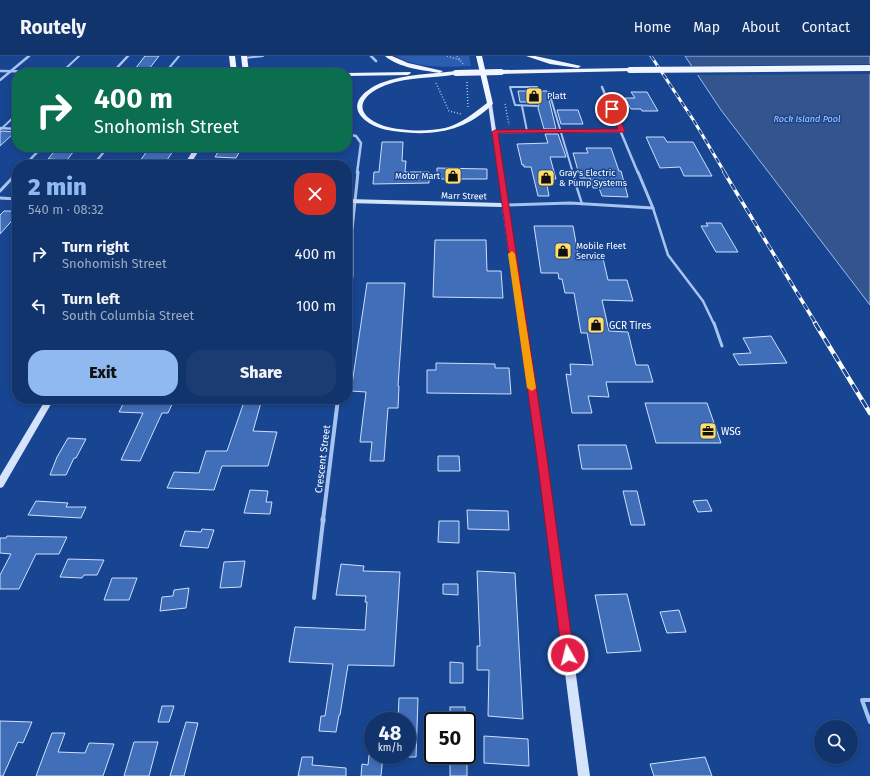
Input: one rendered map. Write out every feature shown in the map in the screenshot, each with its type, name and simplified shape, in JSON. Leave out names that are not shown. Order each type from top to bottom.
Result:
[{"type":"main road","points":[[232,56],[233,68]]},
{"type":"main road","points":[[388,56],[396,61],[412,66],[456,73]]},
{"type":"main road","points":[[479,56],[495,132],[504,205],[542,458],[584,776]]},
{"type":"main road","points":[[529,56],[550,62],[586,68],[630,70]]},
{"type":"main road","points":[[244,57],[245,68]]},
{"type":"main road","points":[[352,74],[870,68]]},
{"type":"main road","points":[[456,73],[401,79],[374,88],[362,98],[360,112],[366,119],[377,125],[391,129],[430,132],[457,126],[490,104]]},
{"type":"main road","name":"Marr Street","points":[[354,202],[504,205]]},
{"type":"main road","points":[[0,484],[47,404]]},
{"type":"street","points":[[15,68],[29,56]]},
{"type":"street","points":[[117,68],[128,56]]},
{"type":"street","points":[[371,56],[376,61]]},
{"type":"street","points":[[0,71],[11,71]]},
{"type":"street","points":[[0,80],[11,71]]},
{"type":"street","points":[[602,87],[622,131],[653,208]]},
{"type":"street","points":[[1,129],[12,129]]},
{"type":"street","points":[[495,132],[622,131]]},
{"type":"street","points":[[352,135],[356,136],[361,143],[352,230],[352,276]]},
{"type":"street","points":[[30,160],[37,152]]},
{"type":"street","points":[[0,191],[12,178]]},
{"type":"street","points":[[0,198],[12,199]]},
{"type":"street","name":"Marr Street","points":[[504,205],[582,204],[653,208]]},
{"type":"street","name":"Crescent Street","points":[[324,521],[337,404]]},
{"type":"lane","points":[[66,68],[79,56]]},
{"type":"lane","points":[[169,68],[178,56]]},
{"type":"lane","points":[[244,57],[263,56]]},
{"type":"lane","points":[[537,87],[510,88],[515,106],[537,106]]},
{"type":"lane","points":[[549,92],[582,204]]},
{"type":"lane","points":[[522,106],[527,132]]},
{"type":"lane","points":[[1,129],[12,119]]},
{"type":"lane","points":[[97,160],[104,152]]},
{"type":"lane","points":[[653,208],[658,220],[661,240],[668,256],[678,271],[704,301],[722,346]]},
{"type":"lane","points":[[314,598],[324,521]]},
{"type":"lane","points":[[870,700],[862,700],[870,722]]},
{"type":"path","points":[[447,56],[461,60]]},
{"type":"path","points":[[457,56],[465,67]]},
{"type":"path","points":[[440,80],[436,82],[447,108],[450,111],[466,115]]},
{"type":"path","points":[[467,82],[468,112]]},
{"type":"shaded area","points":[[396,56],[469,56],[471,66],[443,67],[423,65]]},
{"type":"water","name":"Rock Island Pool","points":[[685,56],[870,56],[870,305],[721,110]]},
{"type":"pier","points":[[870,64],[870,74],[695,75],[689,66]]},
{"type":"building","points":[[145,56],[159,56],[150,68],[136,68]]},
{"type":"building","points":[[518,91],[547,91],[556,129],[544,129],[537,102],[520,102]]},
{"type":"building","points":[[631,92],[647,92],[658,111],[631,109],[625,98],[635,98]]},
{"type":"building","points":[[557,110],[578,110],[583,124],[561,124]]},
{"type":"building","points":[[0,132],[12,132],[12,135],[0,146]]},
{"type":"building","points":[[545,134],[558,134],[566,157],[550,157],[556,179],[546,179],[549,196],[538,196],[531,167],[524,167],[524,165],[522,165],[517,144],[548,143]]},
{"type":"building","points":[[646,137],[664,137],[667,142],[693,142],[712,176],[684,176],[680,167],[660,168]]},
{"type":"building","points":[[382,142],[403,142],[402,161],[406,161],[405,172],[429,172],[429,183],[373,184],[374,172],[379,172]]},
{"type":"building","points":[[586,148],[611,148],[619,171],[621,171],[628,197],[602,196],[599,188],[593,188],[590,178],[580,178],[573,153],[588,153]]},
{"type":"building","points":[[54,152],[73,152],[67,160],[48,159]]},
{"type":"building","points":[[146,152],[172,152],[167,160],[141,160]]},
{"type":"building","points":[[218,152],[239,152],[236,158],[215,157]]},
{"type":"building","points":[[437,168],[487,169],[487,179],[437,179]]},
{"type":"building","points":[[4,211],[12,211],[12,221],[0,234],[0,215]]},
{"type":"building","points":[[706,223],[721,223],[738,252],[716,252],[701,226],[708,226]]},
{"type":"building","points":[[534,226],[573,226],[578,254],[602,254],[608,280],[627,280],[633,301],[602,300],[609,331],[628,332],[636,365],[648,365],[653,382],[606,382],[609,397],[588,396],[592,413],[572,413],[566,374],[571,375],[570,364],[593,365],[587,333],[581,333],[574,293],[565,293],[562,279],[559,279],[558,273],[541,273]]},
{"type":"building","points":[[435,240],[486,240],[487,271],[501,271],[503,298],[433,297]]},
{"type":"building","points":[[367,283],[405,283],[398,386],[398,408],[388,408],[384,461],[370,461],[372,442],[360,442],[366,392],[352,391]]},
{"type":"building","points":[[771,336],[787,363],[739,365],[733,354],[751,353],[743,338]]},
{"type":"building","points":[[436,363],[495,364],[495,368],[509,368],[511,394],[427,393],[427,370],[436,370]]},
{"type":"building","points":[[645,403],[707,403],[721,443],[656,443]]},
{"type":"building","points":[[123,404],[172,404],[168,413],[162,413],[140,461],[121,460],[143,413],[119,412]]},
{"type":"building","points":[[243,404],[261,404],[253,431],[277,432],[268,466],[222,466],[214,490],[167,488],[174,472],[199,473],[206,451],[227,451]]},
{"type":"building","points":[[68,438],[86,439],[76,458],[74,458],[66,475],[50,475],[57,457]]},
{"type":"building","points":[[578,445],[626,445],[632,469],[582,469]]},
{"type":"building","points":[[438,456],[459,456],[460,471],[438,471]]},
{"type":"building","points":[[250,490],[268,491],[266,502],[272,502],[270,514],[244,513]]},
{"type":"building","points":[[623,491],[637,491],[645,525],[631,525]]},
{"type":"building","points":[[707,500],[712,511],[698,512],[693,501]]},
{"type":"building","points":[[36,501],[68,503],[66,507],[86,507],[81,518],[28,515]]},
{"type":"building","points":[[467,510],[508,511],[509,530],[468,529]]},
{"type":"building","points":[[439,521],[459,521],[459,543],[438,542]]},
{"type":"building","points":[[202,529],[214,530],[208,548],[180,546],[185,531],[201,532]]},
{"type":"building","points":[[7,536],[67,537],[59,554],[36,554],[19,589],[0,589],[0,575],[11,554],[0,553],[0,538],[6,538]]},
{"type":"building","points":[[68,559],[104,560],[97,575],[84,575],[82,578],[60,577]]},
{"type":"building","points":[[245,561],[241,587],[220,588],[224,562]]},
{"type":"building","points":[[341,564],[364,566],[363,571],[400,572],[394,666],[348,665],[336,732],[319,731],[321,716],[325,716],[333,664],[289,662],[295,627],[365,630],[366,596],[336,595]]},
{"type":"building","points":[[477,571],[515,573],[523,719],[488,716],[489,670],[477,670],[477,646],[480,646]]},
{"type":"building","points":[[112,578],[137,578],[129,600],[104,600]]},
{"type":"building","points":[[443,584],[458,584],[458,595],[443,594]]},
{"type":"building","points":[[189,588],[186,608],[160,611],[162,597],[173,596],[174,590]]},
{"type":"building","points":[[627,594],[641,651],[607,653],[595,595]]},
{"type":"building","points":[[679,610],[686,632],[667,633],[660,612]]},
{"type":"building","points":[[450,662],[463,663],[463,683],[450,683]]},
{"type":"building","points":[[399,698],[418,698],[416,757],[416,712],[398,712]]},
{"type":"building","points":[[162,706],[174,706],[169,722],[158,722]]},
{"type":"building","points":[[450,707],[465,707],[465,712],[450,712]]},
{"type":"building","points":[[0,721],[32,722],[23,743],[18,742],[3,776],[0,776]]},
{"type":"building","points":[[186,722],[198,723],[184,776],[170,776]]},
{"type":"building","points":[[52,733],[65,733],[58,752],[85,753],[89,743],[114,744],[103,776],[36,776]]},
{"type":"building","points":[[484,736],[528,739],[529,766],[484,763]]},
{"type":"building","points":[[134,742],[158,742],[149,776],[124,776]]},
{"type":"building","points":[[302,757],[313,757],[312,765],[346,768],[346,776],[298,776]]},
{"type":"building","points":[[705,757],[712,776],[654,776],[650,764]]},
{"type":"building","points":[[362,764],[382,764],[381,776],[361,776]]},
{"type":"building","points":[[450,764],[467,764],[467,776],[450,776]]},
{"type":"railway","points":[[651,56],[694,121],[725,173]]},
{"type":"railway","points":[[724,172],[816,324]]},
{"type":"railway","points":[[815,323],[870,413]]},
{"type":"slow traffic","points":[[512,254],[532,388]]},
{"type":"place","name":"Platt","points":[[534,96]]},
{"type":"place","name":"Motor Mart","points":[[453,176]]},
{"type":"place","name":"Gray's Electric & Pump Systems","points":[[546,178]]},
{"type":"place","name":"Mobile Fleet Service","points":[[563,251]]},
{"type":"place","name":"GCR Tires","points":[[596,325]]},
{"type":"place","name":"WSG","points":[[708,431]]},
{"type":"route","points":[[568,655],[542,458],[504,205],[495,132],[622,131],[612,109]]}]
